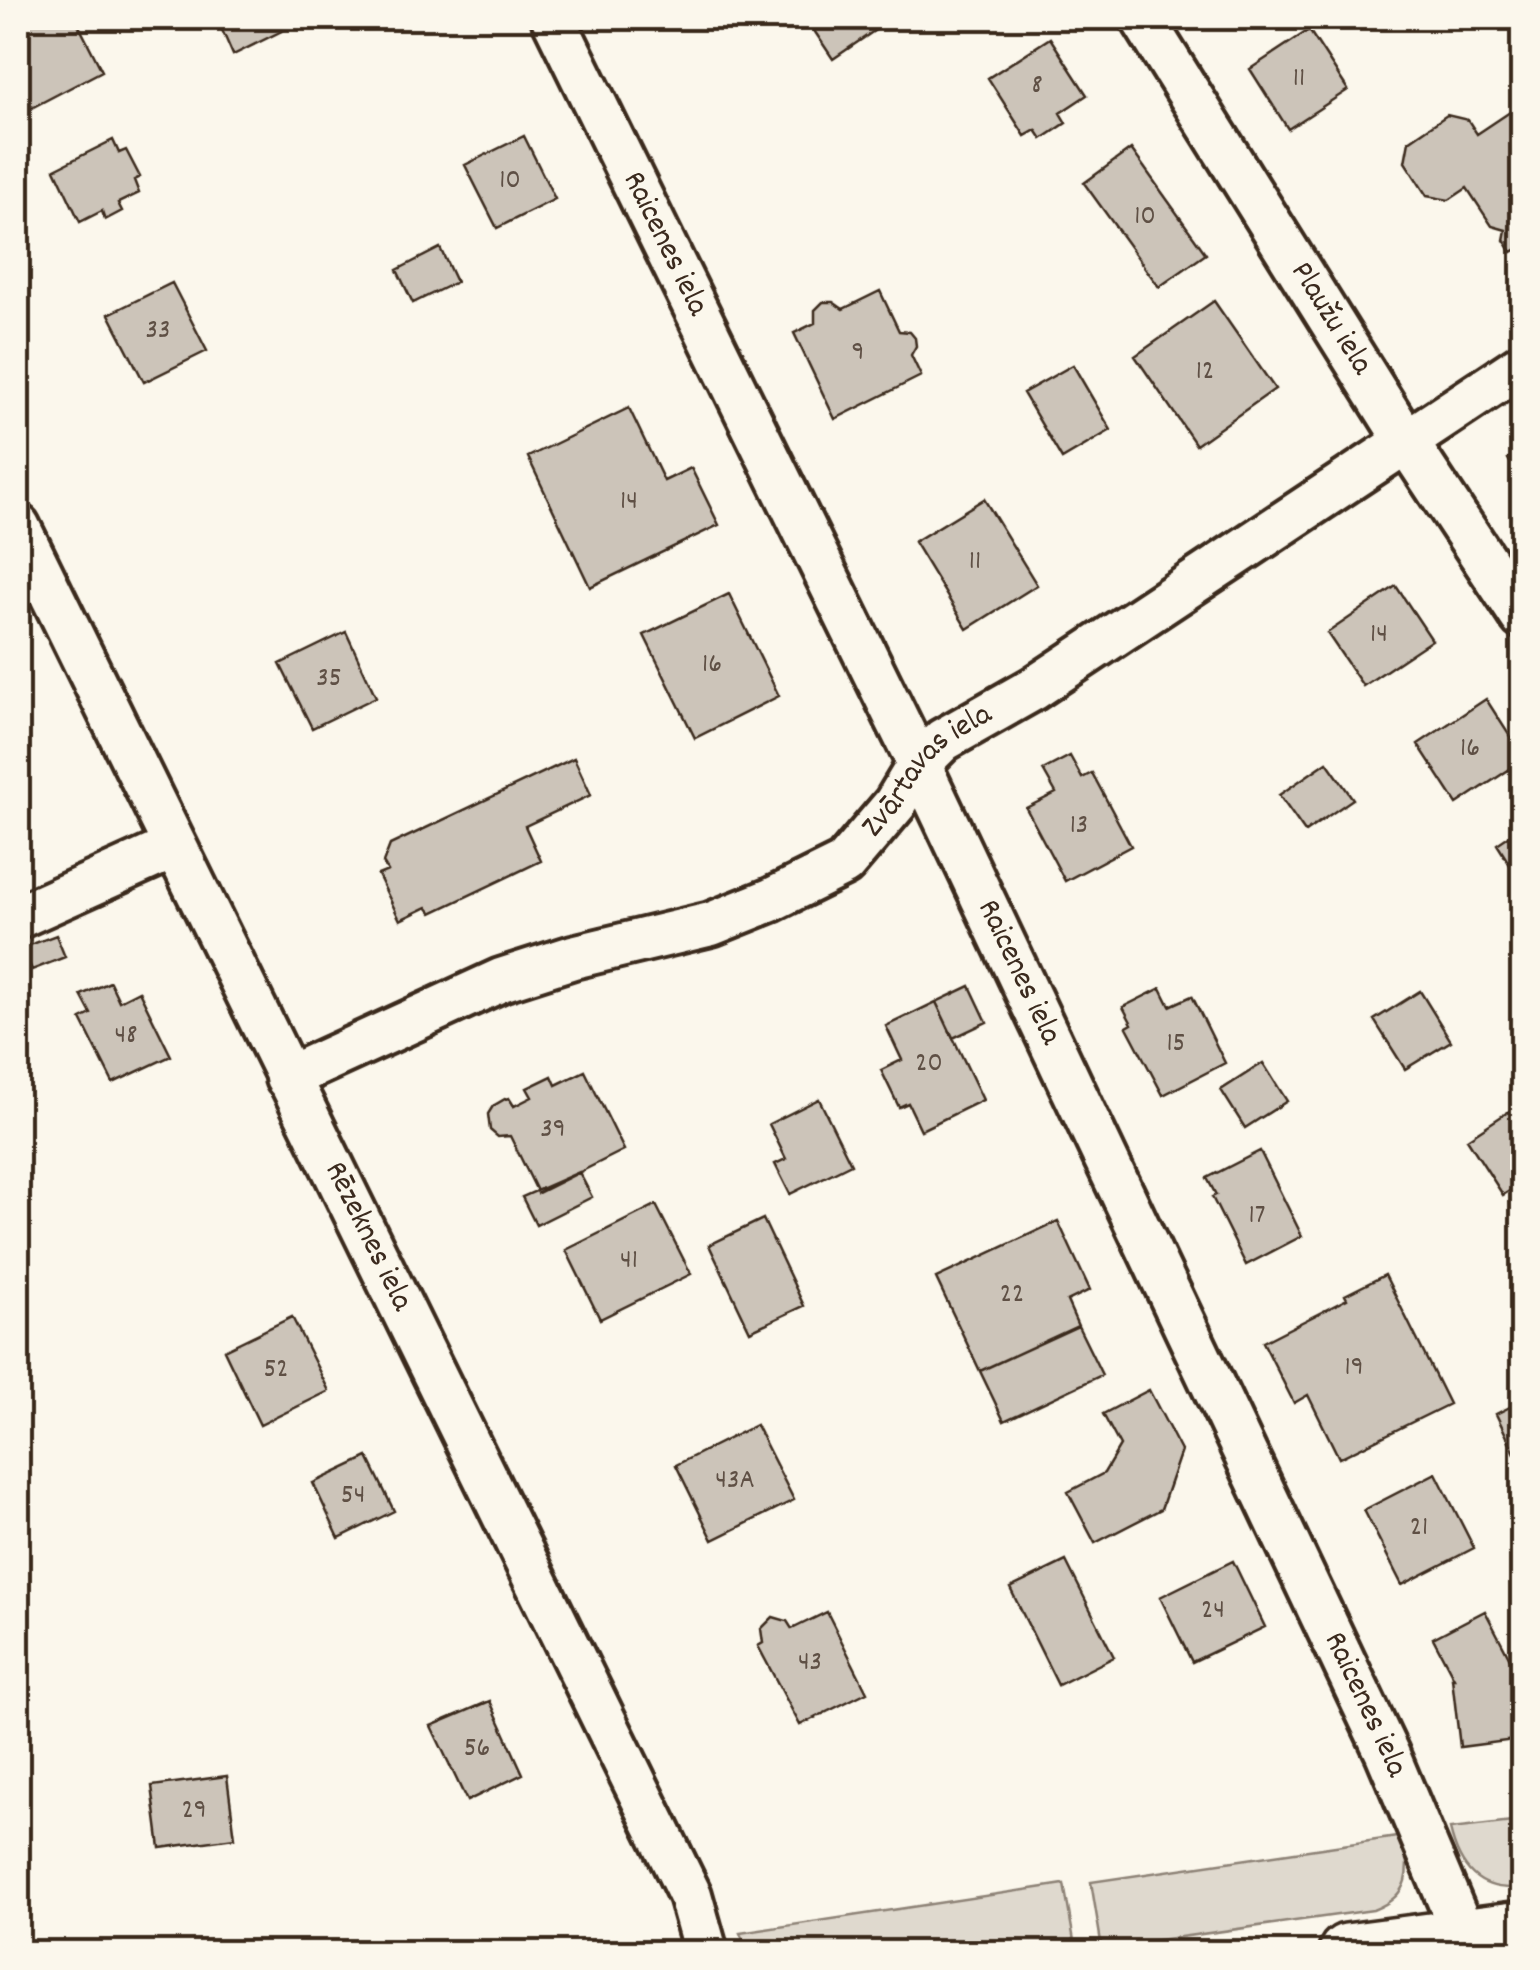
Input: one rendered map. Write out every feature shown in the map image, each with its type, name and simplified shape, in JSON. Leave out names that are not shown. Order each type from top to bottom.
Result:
[{"type":"street","name":"Raicenes iela","points":[[553,18],[919,764],[1388,1753],[1465,1944]]},
{"type":"street","name":"Plaužu iela","points":[[1142,18],[1406,441],[1522,616]]},
{"type":"street","name":"Zvārtavas iela","points":[[288,1078],[501,980],[573,957],[711,924],[844,864],[895,804],[919,764],[943,740],[1033,689],[1522,365]]},
{"type":"street","name":"Rēzeknes iela","points":[[18,526],[690,1895],[706,1952]]},
{"type":"street","points":[[18,917],[174,847]]},
{"type":"street","points":[[1347,1952],[1465,1944],[1522,1929]]},
{"type":"shaded area","points":[[1522,1821],[1522,1887],[1494,1886],[1473,1875],[1459,1855],[1450,1829]]},
{"type":"shaded area","points":[[1404,1836],[1405,1881],[1395,1897],[1373,1910],[1102,1948],[1091,1882]]},
{"type":"shaded area","points":[[1064,1884],[1076,1952],[748,1952],[740,1933]]},
{"type":"building","points":[[18,18],[75,18],[102,71],[18,115]]},
{"type":"building","points":[[230,18],[298,18],[300,22],[233,55],[219,23]]},
{"type":"building","points":[[823,18],[893,18],[833,59],[811,26]]},
{"type":"building","points":[[1309,30],[1348,90],[1288,129],[1250,69]]},
{"type":"building","points":[[1050,38],[1087,95],[1060,113],[1066,123],[1042,139],[1036,130],[1025,136],[988,78]]},
{"type":"building","points":[[1513,110],[1522,125],[1522,246],[1512,252],[1504,240],[1506,230],[1492,226],[1467,188],[1449,200],[1427,196],[1405,162],[1409,141],[1447,115],[1468,120],[1477,134]]},
{"type":"building","points":[[524,136],[555,199],[497,228],[465,165]]},
{"type":"building","points":[[113,140],[119,153],[126,150],[140,177],[134,180],[139,193],[118,203],[122,211],[105,220],[102,211],[80,222],[55,169]]},
{"type":"building","points":[[1131,149],[1206,254],[1159,287],[1084,183]]},
{"type":"building","points":[[440,248],[456,282],[413,303],[397,270]]},
{"type":"building","points":[[172,283],[207,351],[144,382],[109,314]]},
{"type":"building","points":[[880,291],[899,331],[910,332],[915,338],[911,355],[921,376],[835,419],[794,333],[815,323],[815,310],[823,302],[833,302],[843,309]]},
{"type":"building","points":[[1214,301],[1275,389],[1196,445],[1135,356]]},
{"type":"building","points":[[1073,365],[1111,430],[1062,459],[1023,393]]},
{"type":"building","points":[[629,408],[664,481],[691,468],[719,525],[590,587],[528,457]]},
{"type":"building","points":[[1522,450],[1522,481],[1508,459]]},
{"type":"building","points":[[984,499],[1037,585],[967,629],[914,542]]},
{"type":"building","points":[[1396,586],[1432,640],[1363,686],[1327,633]]},
{"type":"building","points":[[729,594],[779,696],[695,738],[644,635]]},
{"type":"building","points":[[346,632],[376,697],[312,728],[280,664]]},
{"type":"building","points":[[1486,699],[1522,755],[1522,761],[1457,804],[1418,744]]},
{"type":"building","points":[[1070,756],[1082,778],[1092,773],[1131,846],[1065,881],[1026,808],[1056,793],[1043,770]]},
{"type":"building","points":[[574,758],[591,795],[525,826],[541,861],[432,913],[427,907],[400,920],[378,875],[388,871],[383,863],[390,845]]},
{"type":"building","points":[[1327,762],[1353,799],[1305,832],[1279,795]]},
{"type":"building","points":[[1522,827],[1522,884],[1497,844]]},
{"type":"building","points":[[56,935],[65,957],[32,970],[22,948]]},
{"type":"building","points":[[110,982],[119,1001],[139,991],[171,1056],[113,1083],[81,1019],[91,1014],[81,995]]},
{"type":"building","points":[[970,986],[987,1022],[953,1038],[936,1002]]},
{"type":"building","points":[[1161,988],[1170,1006],[1192,996],[1225,1063],[1163,1095],[1127,1027],[1132,1024],[1123,1007]]},
{"type":"building","points":[[1420,991],[1451,1041],[1405,1069],[1374,1020]]},
{"type":"building","points":[[936,1002],[983,1100],[921,1130],[908,1103],[899,1107],[881,1070],[902,1060],[886,1026]]},
{"type":"building","points":[[1263,1063],[1287,1101],[1245,1128],[1221,1090]]},
{"type":"building","points":[[585,1071],[624,1150],[538,1193],[510,1136],[498,1137],[490,1130],[488,1114],[505,1099],[509,1098],[514,1106],[532,1097],[527,1088],[552,1076],[556,1085]]},
{"type":"building","points":[[819,1099],[851,1164],[790,1194],[775,1164],[786,1159],[769,1124]]},
{"type":"building","points":[[1517,1106],[1522,1115],[1522,1183],[1503,1195],[1467,1139]]},
{"type":"building","points":[[1260,1151],[1302,1236],[1246,1265],[1212,1197],[1216,1195],[1207,1178]]},
{"type":"building","points":[[579,1172],[592,1197],[536,1225],[522,1197]]},
{"type":"building","points":[[656,1205],[691,1274],[600,1319],[566,1250]]},
{"type":"building","points":[[763,1219],[804,1306],[750,1331],[709,1245]]},
{"type":"building","points":[[1058,1221],[1090,1290],[1067,1301],[1078,1326],[980,1371],[936,1278]]},
{"type":"building","points":[[1385,1275],[1449,1404],[1339,1458],[1308,1395],[1294,1403],[1263,1342]]},
{"type":"building","points":[[292,1317],[329,1391],[260,1425],[224,1350]]},
{"type":"building","points":[[1078,1326],[1102,1375],[1004,1421],[980,1371]]},
{"type":"building","points":[[1149,1390],[1181,1451],[1161,1509],[1095,1543],[1068,1492],[1104,1473],[1120,1446],[1103,1414]]},
{"type":"building","points":[[1522,1401],[1522,1468],[1496,1414]]},
{"type":"building","points":[[756,1425],[794,1500],[713,1540],[676,1465]]},
{"type":"building","points":[[368,1457],[394,1511],[339,1538],[313,1483]]},
{"type":"building","points":[[1436,1473],[1474,1548],[1402,1585],[1364,1510]]},
{"type":"building","points":[[1066,1561],[1114,1657],[1058,1685],[1010,1588]]},
{"type":"building","points":[[1233,1561],[1265,1627],[1192,1662],[1160,1597]]},
{"type":"building","points":[[1485,1611],[1516,1670],[1522,1669],[1522,1739],[1460,1747],[1454,1678],[1433,1638]]},
{"type":"building","points":[[827,1612],[867,1692],[800,1725],[758,1646],[763,1643],[761,1629],[773,1617],[787,1621],[792,1629]]},
{"type":"building","points":[[490,1701],[523,1774],[467,1801],[431,1726]]},
{"type":"building","points":[[227,1776],[235,1838],[160,1848],[152,1786]]}]
